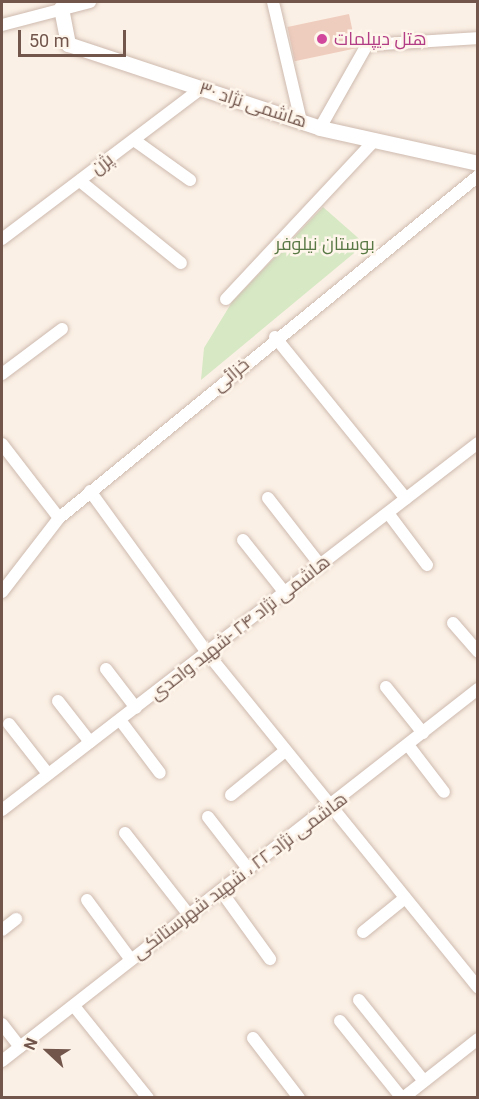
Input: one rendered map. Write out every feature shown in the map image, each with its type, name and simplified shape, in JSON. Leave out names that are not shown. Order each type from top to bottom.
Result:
[{"type":"street","points":[[2,25],[90,2]]},
{"type":"street","points":[[273,2],[301,121]]},
{"type":"street","name":"هاشمی نژاد ۳۰","points":[[61,8],[68,44],[320,128],[477,163]]},
{"type":"street","points":[[320,128],[367,45],[477,38]]},
{"type":"street","name":"پژن","points":[[2,239],[202,88]]},
{"type":"street","points":[[134,140],[190,180]]},
{"type":"street","points":[[226,299],[375,140]]},
{"type":"street","name":"خزائی","points":[[2,592],[59,518],[275,337],[477,176]]},
{"type":"street","points":[[80,181],[181,263]]},
{"type":"street","points":[[2,374],[62,329]]},
{"type":"street","points":[[275,337],[406,499]]},
{"type":"street","name":"هاشمی نژاد ۲۴ -شهید واحدی","points":[[4,804],[48,774],[208,654],[477,443]]},
{"type":"street","points":[[4,452],[59,518]]},
{"type":"street","points":[[90,491],[208,654],[330,808],[477,987]]},
{"type":"street","points":[[268,498],[321,566]]},
{"type":"street","points":[[388,513],[427,565]]},
{"type":"street","points":[[243,540],[285,594]]},
{"type":"street","points":[[453,623],[477,652]]},
{"type":"street","points":[[106,669],[136,708]]},
{"type":"street","points":[[386,687],[423,733]]},
{"type":"street","name":"هاشمی نژاد ۲۲ ، شهید شهرستانکی","points":[[2,1061],[330,808],[477,689]]},
{"type":"street","points":[[58,701],[90,742]]},
{"type":"street","points":[[120,720],[160,772]]},
{"type":"street","points":[[9,724],[48,774]]},
{"type":"street","points":[[408,745],[444,792]]},
{"type":"street","points":[[231,795],[285,751]]},
{"type":"street","points":[[208,817],[249,870]]},
{"type":"street","points":[[125,833],[189,915]]},
{"type":"street","points":[[221,891],[270,959]]},
{"type":"street","points":[[363,932],[405,898]]},
{"type":"street","points":[[87,900],[131,960]]},
{"type":"street","points":[[2,930],[16,919]]},
{"type":"street","points":[[359,1000],[424,1081]]},
{"type":"street","points":[[74,1006],[148,1098]]},
{"type":"street","points":[[340,1021],[402,1098],[477,1039]]},
{"type":"street","points":[[2,1024],[21,1047]]},
{"type":"street","points":[[253,1038],[299,1098]]},
{"type":"green space","name":"بوستان نیلوفر","points":[[323,207],[365,244],[201,380],[204,348],[232,302]]},
{"type":"building","name":"هتل دیپلمات","points":[[349,14],[356,48],[295,61],[287,27]]},
{"type":"place","name":"هتل دیپلمات","points":[[322,39]]}]
